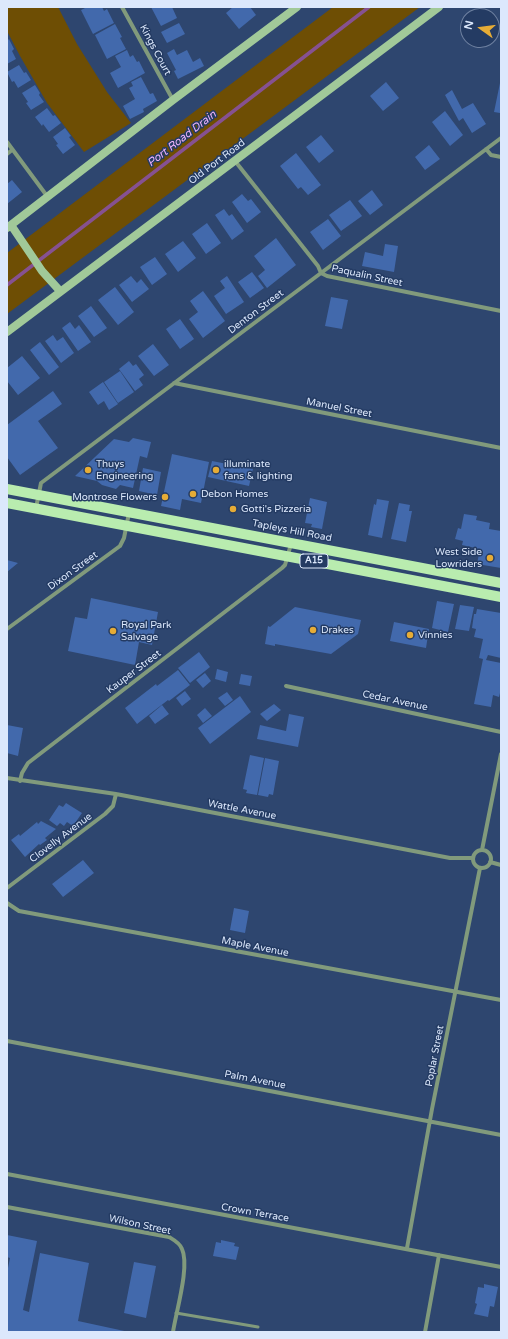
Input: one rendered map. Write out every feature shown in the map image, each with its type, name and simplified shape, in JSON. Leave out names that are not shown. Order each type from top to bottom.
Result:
[{"type":"main road","points":[[60,291],[9,227],[173,100],[297,7]]},
{"type":"main road","name":"Old Port Road","points":[[7,332],[439,7]]},
{"type":"main road","name":"Tapleys Hill Road","points":[[7,489],[501,583]]},
{"type":"main road","name":"A15","points":[[7,502],[501,597]]},
{"type":"street","name":"Kings Court","points":[[122,7],[173,100]]},
{"type":"street","name":"Denton Street","points":[[36,508],[41,482],[501,138]]},
{"type":"street","points":[[7,142],[48,197]]},
{"type":"street","points":[[486,149],[491,155],[501,157]]},
{"type":"street","points":[[7,154],[12,150]]},
{"type":"street","name":"Paqualin Street","points":[[235,161],[318,266],[321,273],[331,277],[501,311]]},
{"type":"street","name":"Manuel Street","points":[[174,383],[501,448]]},
{"type":"street","name":"Dixon Street","points":[[7,629],[120,546],[124,538],[130,513]]},
{"type":"street","name":"Kauper Street","points":[[20,781],[22,773],[28,763],[282,568],[288,557],[291,543]]},
{"type":"street","name":"Cedar Avenue","points":[[286,686],[501,732]]},
{"type":"street","points":[[482,850],[501,754]]},
{"type":"street","name":"Wattle Avenue","points":[[7,778],[116,794],[450,858],[473,858]]},
{"type":"street","name":"Clovelly Avenue","points":[[7,888],[105,814],[113,806],[116,794]]},
{"type":"street","points":[[482,850],[489,854],[490,862],[485,868],[480,868],[474,864],[473,858],[477,851],[482,850]]},
{"type":"street","points":[[490,862],[501,865]]},
{"type":"street","name":"Poplar Street","points":[[407,1248],[480,868]]},
{"type":"street","name":"Maple Avenue","points":[[7,903],[19,911],[501,1000]]},
{"type":"street","name":"Palm Avenue","points":[[7,1041],[501,1136]]},
{"type":"street","name":"Crown Terrace","points":[[7,1174],[407,1248],[501,1267]]},
{"type":"street","name":"Wilson Street","points":[[7,1207],[168,1237],[176,1241],[182,1248],[185,1263],[172,1332]]},
{"type":"street","points":[[425,1332],[439,1255]]},
{"type":"lane","points":[[176,1313],[258,1328]]},
{"type":"shaded area","points":[[7,7],[58,7],[77,44],[107,92],[131,123],[84,152],[47,103],[20,56],[7,31]]},
{"type":"shaded area","points":[[333,7],[420,7],[7,314],[7,253]]},
{"type":"building","points":[[87,7],[102,7],[104,11],[107,9],[114,23],[93,34],[81,10]]},
{"type":"building","points":[[151,7],[172,7],[177,18],[161,26]]},
{"type":"building","points":[[233,7],[250,7],[256,15],[239,29],[226,13]]},
{"type":"building","points":[[179,23],[185,34],[167,43],[161,32]]},
{"type":"building","points":[[115,24],[126,49],[107,59],[95,35]]},
{"type":"building","points":[[9,39],[14,49],[12,51],[16,59],[7,64],[7,41]]},
{"type":"building","points":[[174,49],[177,55],[187,50],[193,62],[200,58],[204,66],[178,79],[174,71],[176,70],[167,53]]},
{"type":"building","points":[[127,50],[130,57],[133,55],[137,62],[139,61],[145,73],[118,88],[110,73],[121,67],[115,56]]},
{"type":"building","points":[[19,65],[31,80],[18,88],[14,81],[12,82],[7,72]]},
{"type":"building","points":[[141,77],[150,94],[153,93],[157,101],[143,109],[144,112],[130,119],[123,106],[135,99],[129,88],[133,86],[131,82]]},
{"type":"building","points":[[386,82],[399,98],[383,111],[370,96]]},
{"type":"building","points":[[501,83],[500,113],[494,112]]},
{"type":"building","points":[[35,85],[44,102],[31,110],[22,93]]},
{"type":"building","points":[[452,90],[462,109],[473,103],[486,124],[472,133],[463,118],[459,121],[445,95]]},
{"type":"building","points":[[47,108],[61,123],[49,132],[35,117]]},
{"type":"building","points":[[445,111],[463,135],[450,146],[432,122]]},
{"type":"building","points":[[65,128],[75,145],[63,154],[56,145],[58,144],[53,137]]},
{"type":"building","points":[[321,135],[334,151],[319,163],[306,147]]},
{"type":"building","points":[[429,145],[440,159],[425,170],[415,157]]},
{"type":"building","points":[[296,153],[321,185],[308,195],[301,187],[298,189],[280,166]]},
{"type":"building","points":[[12,180],[22,192],[7,204],[7,184]]},
{"type":"building","points":[[372,190],[383,205],[370,215],[358,201]]},
{"type":"building","points":[[242,194],[248,201],[251,199],[261,212],[247,223],[232,202]]},
{"type":"building","points":[[350,200],[362,216],[341,231],[329,215]]},
{"type":"building","points":[[224,209],[229,216],[232,214],[244,231],[232,240],[215,215]]},
{"type":"building","points":[[328,219],[341,236],[323,250],[310,232]]},
{"type":"building","points":[[207,223],[221,243],[206,254],[192,234]]},
{"type":"building","points":[[276,238],[296,265],[267,288],[258,276],[265,270],[254,256]]},
{"type":"building","points":[[183,241],[196,258],[178,272],[165,254]]},
{"type":"building","points":[[385,244],[398,246],[394,272],[362,266],[365,252],[383,256]]},
{"type":"building","points":[[155,257],[167,274],[152,285],[140,267]]},
{"type":"building","points":[[252,272],[264,288],[250,298],[238,282]]},
{"type":"building","points":[[131,276],[137,283],[141,279],[149,289],[132,302],[119,285]]},
{"type":"building","points":[[227,276],[244,302],[226,314],[214,296],[225,288],[220,281]]},
{"type":"building","points":[[115,287],[134,312],[118,325],[98,300]]},
{"type":"building","points":[[203,291],[225,321],[203,338],[189,319],[198,312],[190,301]]},
{"type":"building","points":[[331,297],[348,300],[342,329],[325,326]]},
{"type":"building","points":[[91,306],[107,328],[94,337],[78,316]]},
{"type":"building","points":[[180,319],[194,339],[180,349],[166,329]]},
{"type":"building","points":[[70,322],[75,329],[79,325],[91,342],[78,351],[62,328]]},
{"type":"building","points":[[53,335],[57,341],[63,337],[74,353],[61,363],[45,341]]},
{"type":"building","points":[[40,342],[59,367],[49,375],[30,350]]},
{"type":"building","points":[[153,344],[169,365],[154,376],[138,356]]},
{"type":"building","points":[[22,356],[40,378],[18,395],[7,381],[7,368]]},
{"type":"building","points":[[129,361],[133,366],[136,364],[144,375],[139,379],[143,385],[135,391],[119,369]]},
{"type":"building","points":[[120,371],[134,392],[118,403],[104,382]]},
{"type":"building","points":[[103,382],[118,404],[109,410],[104,401],[98,405],[89,392]]},
{"type":"building","points":[[53,391],[62,404],[38,421],[58,448],[20,475],[7,457],[7,425]]},
{"type":"building","points":[[133,438],[151,442],[147,458],[140,456],[133,488],[120,485],[116,489],[102,485],[97,481],[75,476],[114,439],[129,442]]},
{"type":"building","points":[[172,454],[209,462],[201,503],[182,499],[180,510],[161,506]]},
{"type":"building","points":[[212,461],[253,469],[249,486],[208,477]]},
{"type":"building","points":[[143,468],[161,472],[157,495],[139,491]]},
{"type":"building","points":[[310,498],[327,502],[322,529],[311,527],[312,524],[305,523]]},
{"type":"building","points":[[377,499],[389,501],[382,538],[368,535],[374,504],[376,505]]},
{"type":"building","points":[[399,503],[410,505],[409,511],[412,511],[406,542],[391,539]]},
{"type":"building","points":[[464,514],[477,516],[476,520],[490,523],[489,529],[501,531],[501,568],[477,564],[480,549],[462,545],[463,541],[455,539],[458,528],[461,529]]},
{"type":"building","points":[[7,560],[18,563],[7,572]]},
{"type":"building","name":"Royal Park Salvage","points":[[91,598],[158,612],[152,645],[139,642],[135,665],[68,651],[75,617],[87,619]]},
{"type":"building","points":[[437,601],[454,604],[448,632],[432,628]]},
{"type":"building","points":[[460,605],[474,607],[469,631],[455,629]]},
{"type":"building","name":"Drakes","points":[[295,607],[361,620],[358,634],[331,654],[275,644],[275,646],[265,644],[268,626],[270,627]]},
{"type":"building","points":[[477,609],[501,613],[501,658],[488,655],[486,660],[501,663],[501,689],[499,697],[493,695],[491,707],[474,704],[483,659],[479,658],[483,639],[474,637],[476,629],[472,628],[474,614],[476,614]]},
{"type":"building","name":"Vinnies","points":[[394,622],[429,629],[426,648],[390,641]]},
{"type":"building","points":[[199,652],[210,667],[190,683],[178,668]]},
{"type":"building","points":[[217,669],[228,672],[226,682],[215,679]]},
{"type":"building","points":[[178,670],[190,685],[137,724],[125,708],[156,684],[157,686]]},
{"type":"building","points":[[205,673],[211,681],[203,688],[196,680]]},
{"type":"building","points":[[241,674],[252,676],[250,686],[239,684]]},
{"type":"building","points":[[185,691],[191,699],[182,706],[176,698]]},
{"type":"building","points":[[227,692],[233,700],[225,706],[218,698]]},
{"type":"building","points":[[240,696],[251,712],[210,744],[198,728]]},
{"type":"building","points":[[274,704],[281,710],[267,721],[260,714]]},
{"type":"building","points":[[162,705],[169,714],[155,724],[149,716]]},
{"type":"building","points":[[205,708],[212,716],[203,723],[197,715]]},
{"type":"building","points":[[289,714],[304,717],[298,747],[257,739],[260,725],[286,731]]},
{"type":"building","points":[[7,725],[23,728],[18,756],[7,753]]},
{"type":"building","points":[[250,755],[264,758],[257,795],[246,793],[247,790],[243,789]]},
{"type":"building","points":[[265,758],[279,761],[273,795],[269,794],[268,797],[258,795]]},
{"type":"building","points":[[66,803],[82,813],[73,826],[67,822],[64,826],[60,823],[57,826],[49,820],[59,805],[63,807]]},
{"type":"building","points":[[41,821],[56,829],[45,838],[47,840],[40,845],[39,844],[25,857],[11,840],[19,834],[20,836],[37,822],[38,824]]},
{"type":"building","points":[[83,860],[94,873],[63,897],[52,884]]},
{"type":"building","points":[[234,908],[249,911],[245,933],[230,930]]},
{"type":"building","points":[[7,1235],[37,1241],[23,1310],[29,1312],[40,1253],[89,1263],[78,1321],[129,1332],[7,1332],[7,1273],[10,1258],[7,1257]]},
{"type":"building","points":[[221,1240],[235,1243],[234,1246],[239,1247],[236,1260],[213,1256],[216,1242],[221,1243]]},
{"type":"building","points":[[134,1262],[156,1266],[146,1318],[124,1313]]},
{"type":"building","points":[[484,1284],[498,1287],[494,1307],[490,1306],[488,1317],[474,1314],[477,1304],[475,1303],[478,1287],[484,1288]]},
{"type":"waterway","name":"Port Road Drain","points":[[7,285],[369,7]]},
{"type":"place","name":"Thuys Engineering","points":[[88,470]]},
{"type":"place","name":"illuminate fans & lighting","points":[[216,470]]},
{"type":"place","name":"Debon Homes","points":[[193,494]]},
{"type":"place","name":"Montrose Flowers","points":[[165,497]]},
{"type":"place","name":"Gotti's Pizzeria","points":[[233,509]]},
{"type":"place","name":"West Side Lowriders","points":[[490,558]]},
{"type":"place","name":"Drakes","points":[[313,630]]},
{"type":"place","name":"Royal Park Salvage","points":[[113,631]]},
{"type":"place","name":"Vinnies","points":[[410,635]]}]
